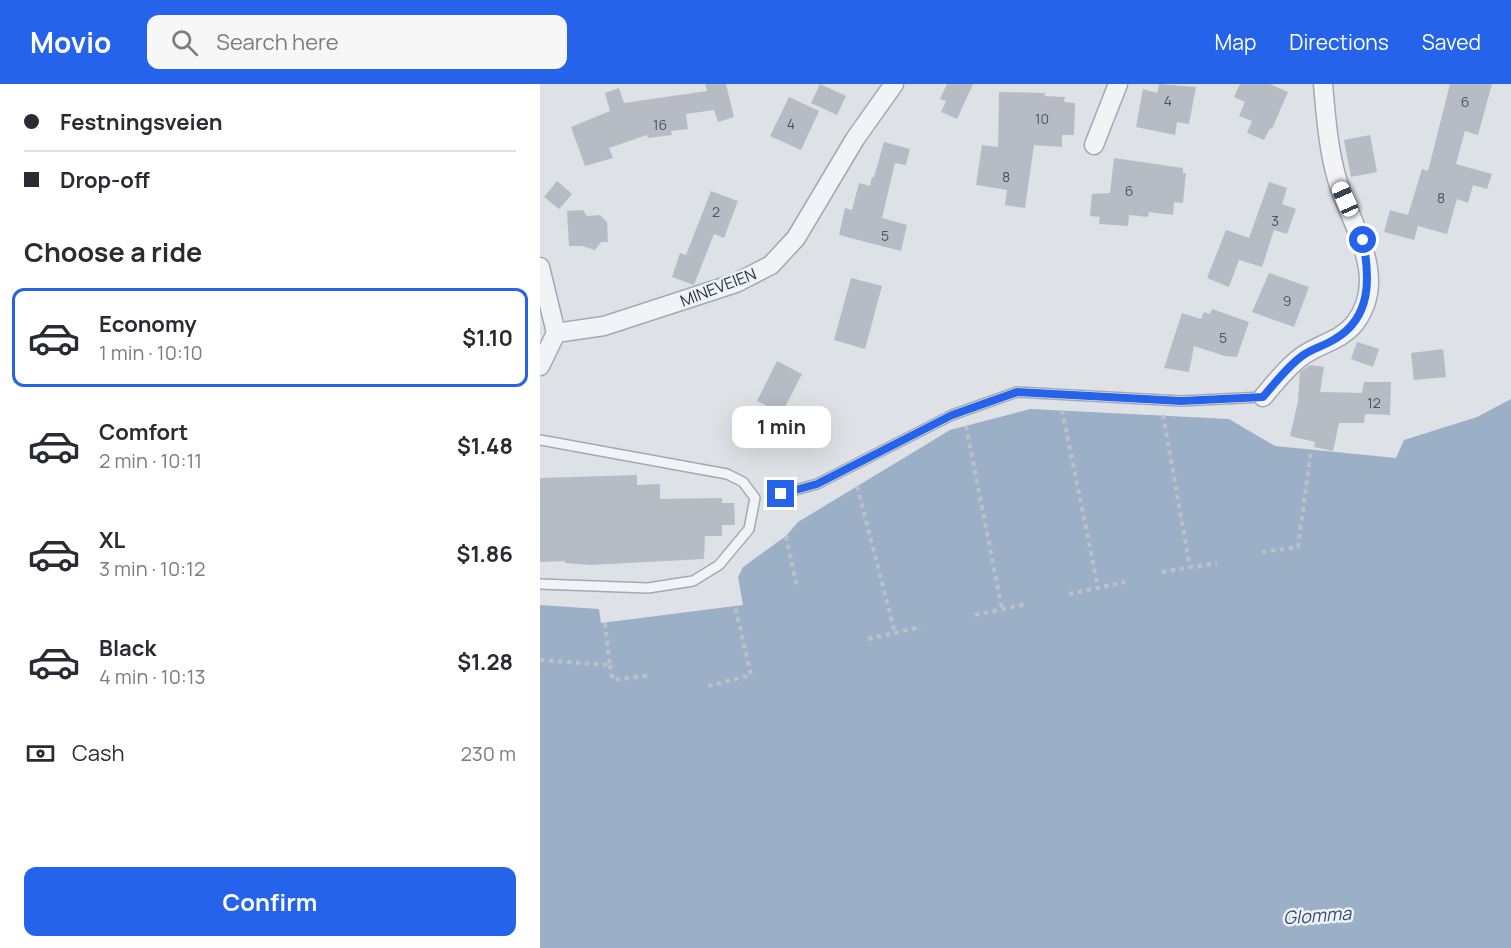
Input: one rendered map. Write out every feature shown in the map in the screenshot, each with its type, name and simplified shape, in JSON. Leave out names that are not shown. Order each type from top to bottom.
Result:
[{"type":"street","name":"MINEVEIEN","points":[[556,333],[604,326],[736,283],[771,265],[796,238],[855,139],[894,84]]},
{"type":"street","points":[[1094,145],[1118,84]]},
{"type":"street","points":[[1263,397],[1303,355],[1349,330],[1363,309],[1367,290],[1368,266],[1363,240],[1337,181],[1330,149],[1323,84]]},
{"type":"street","points":[[540,267],[556,333],[540,366]]},
{"type":"lane","points":[[781,494],[817,484],[952,415],[1017,392],[1181,401],[1263,397]]},
{"type":"lane","points":[[540,440],[727,474],[743,482],[755,498],[754,514],[749,529],[719,565],[693,582],[648,588],[540,584]]},
{"type":"path","points":[[1062,410],[1098,587]]},
{"type":"path","points":[[1164,415],[1190,568]]},
{"type":"path","points":[[966,426],[1002,609]]},
{"type":"path","points":[[1262,552],[1298,547],[1311,450]]},
{"type":"path","points":[[857,486],[895,633]]},
{"type":"path","points":[[786,536],[797,587]]},
{"type":"path","points":[[1162,572],[1217,562]]},
{"type":"path","points":[[1069,594],[1125,582]]},
{"type":"path","points":[[975,615],[1027,604]]},
{"type":"path","points":[[708,686],[751,675],[735,606]]},
{"type":"path","points":[[605,623],[613,680],[650,675]]},
{"type":"path","points":[[868,639],[921,627]]},
{"type":"path","points":[[540,660],[610,665]]},
{"type":"water","name":"Glomma","points":[[1511,399],[1511,948],[540,948],[540,605],[599,609],[601,623],[743,605],[738,577],[743,567],[786,536],[798,522],[950,430],[1030,409],[1229,419],[1275,446],[1396,458],[1404,440],[1477,417]]},
{"type":"building","points":[[705,84],[726,84],[734,117],[718,122],[714,110],[686,114],[688,129],[671,131],[672,135],[648,138],[647,135],[609,148],[613,158],[585,166],[571,127],[610,111],[605,93],[619,88],[624,103],[707,91]]},
{"type":"building","points":[[820,84],[846,96],[837,115],[811,103]]},
{"type":"building","points":[[947,84],[973,84],[957,119],[941,112],[946,101],[940,99]]},
{"type":"building","points":[[1159,84],[1196,87],[1189,124],[1177,122],[1175,135],[1136,127],[1143,89],[1157,93]]},
{"type":"building","points":[[1240,84],[1270,84],[1288,92],[1272,129],[1270,128],[1264,140],[1247,133],[1252,121],[1239,116],[1245,102],[1234,97]]},
{"type":"building","points":[[1450,84],[1492,84],[1478,135],[1465,131],[1456,164],[1492,174],[1487,189],[1473,185],[1468,203],[1457,199],[1447,234],[1418,226],[1414,240],[1384,232],[1390,210],[1408,215],[1422,169],[1428,171]]},
{"type":"building","points":[[999,92],[1045,93],[1045,96],[1065,97],[1064,102],[1075,103],[1074,135],[1062,135],[1062,147],[1034,145],[1025,208],[1005,205],[1007,190],[976,185],[982,145],[998,147]]},
{"type":"building","points":[[789,97],[819,111],[801,150],[770,136]]},
{"type":"building","points":[[1370,135],[1377,172],[1351,177],[1344,140]]},
{"type":"building","points":[[884,142],[910,149],[906,165],[895,163],[882,218],[907,225],[901,251],[839,235],[845,208],[852,210],[859,183],[870,186]]},
{"type":"building","points":[[1114,158],[1183,168],[1183,173],[1186,173],[1183,203],[1174,202],[1173,215],[1149,212],[1148,217],[1129,215],[1128,226],[1099,224],[1100,217],[1090,216],[1092,194],[1110,193]]},
{"type":"building","points":[[557,181],[572,194],[559,209],[544,197]]},
{"type":"building","points":[[1269,182],[1287,188],[1282,204],[1296,209],[1287,234],[1274,230],[1262,267],[1239,260],[1229,287],[1207,278],[1226,230],[1249,238]]},
{"type":"building","points":[[711,191],[738,201],[724,238],[714,234],[694,285],[672,277],[680,253],[686,255]]},
{"type":"building","points":[[583,210],[587,216],[600,215],[607,222],[608,242],[601,242],[595,250],[582,246],[569,246],[567,211]]},
{"type":"building","points":[[1269,273],[1309,287],[1294,327],[1252,312]]},
{"type":"building","points":[[851,278],[882,286],[865,349],[834,340]]},
{"type":"building","points":[[1212,309],[1249,322],[1237,357],[1225,356],[1194,346],[1189,372],[1164,368],[1182,313],[1201,319],[1204,312],[1210,314]]},
{"type":"building","points":[[1357,342],[1379,349],[1373,367],[1351,359]]},
{"type":"building","points":[[1443,349],[1446,377],[1414,380],[1411,353]]},
{"type":"building","points":[[777,361],[802,374],[782,413],[757,401]]},
{"type":"building","points":[[1310,365],[1324,367],[1320,392],[1362,393],[1364,382],[1391,382],[1390,415],[1368,414],[1365,415],[1364,423],[1339,423],[1333,451],[1314,447],[1315,442],[1290,436],[1298,401],[1300,372]]},
{"type":"building","points":[[637,475],[637,485],[660,484],[660,499],[722,498],[722,503],[734,503],[735,525],[722,525],[722,536],[705,536],[704,559],[590,565],[565,563],[565,561],[540,562],[540,478]]},
{"type":"route","points":[[781,494],[817,484],[952,415],[1017,392],[1181,401],[1263,397],[1284,372],[1303,355],[1335,340],[1356,322],[1363,309],[1367,290],[1368,266],[1363,240]]}]
